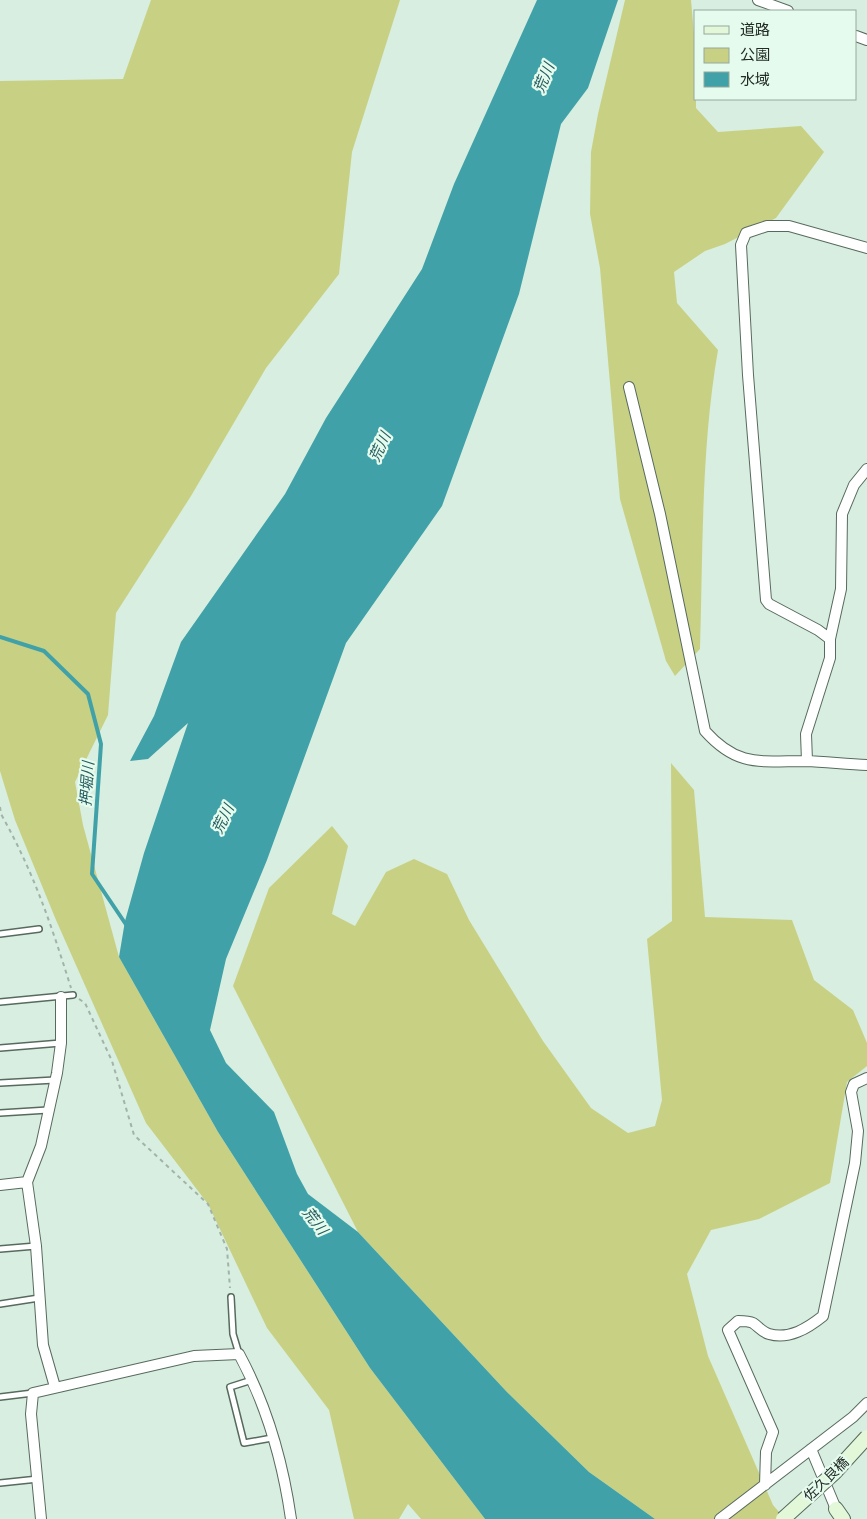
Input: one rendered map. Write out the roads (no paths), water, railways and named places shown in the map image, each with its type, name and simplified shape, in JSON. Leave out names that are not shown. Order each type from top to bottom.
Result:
[{"type":"street","points":[[758,0],[785,10]]},
{"type":"street","points":[[830,639],[818,630],[769,604],[766,600],[749,385],[741,245],[746,233],[767,226],[789,226],[867,248]]},
{"type":"street","points":[[629,388],[660,514],[705,730],[719,747],[756,762],[807,761],[867,765]]},
{"type":"street","points":[[807,761],[806,734],[830,658],[830,639],[840,589],[842,514],[854,485],[867,469]]},
{"type":"street","points":[[55,1387],[43,1345],[36,1246],[27,1182],[41,1146],[55,1080],[61,1042],[60,997]]},
{"type":"street","points":[[765,1485],[766,1452],[773,1432],[728,1330],[738,1321],[752,1323],[760,1330],[771,1335],[792,1334],[811,1326],[823,1316],[855,1163],[858,1131],[851,1092],[854,1084],[867,1078]]},
{"type":"street","points":[[0,1185],[27,1182]]},
{"type":"street","points":[[41,1519],[31,1414],[33,1393],[194,1356],[239,1354],[252,1379],[272,1438],[287,1489],[290,1519]]},
{"type":"street","points":[[720,1519],[867,1403]]},
{"type":"street","name":"佐久良橋","points":[[783,1519],[834,1473],[867,1437]]},
{"type":"street","points":[[811,1449],[840,1514]]},
{"type":"lane","points":[[0,934],[39,929]]},
{"type":"lane","points":[[0,1002],[60,997],[73,994]]},
{"type":"lane","points":[[0,1048],[61,1042]]},
{"type":"lane","points":[[0,1083],[55,1080]]},
{"type":"lane","points":[[0,1113],[49,1110]]},
{"type":"lane","points":[[0,1249],[36,1246]]},
{"type":"lane","points":[[231,1296],[233,1334],[239,1354]]},
{"type":"lane","points":[[0,1304],[39,1298]]},
{"type":"lane","points":[[252,1379],[230,1387],[244,1444],[272,1438]]},
{"type":"lane","points":[[0,1397],[33,1393]]},
{"type":"lane","points":[[0,1483],[38,1478]]},
{"type":"water","name":"荒川","points":[[537,0],[618,0],[588,88],[561,124],[519,294],[442,506],[346,643],[267,860],[226,959],[210,1030],[226,1063],[274,1112],[297,1174],[308,1194],[358,1232],[506,1391],[589,1472],[655,1519],[485,1519],[370,1368],[218,1132],[119,957],[125,921],[144,853],[188,723],[148,759],[130,761],[154,716],[181,642],[285,494],[326,418],[422,269],[454,184]]},
{"type":"waterway","name":"押堀川","points":[[0,637],[44,651],[88,694],[101,744],[92,874],[127,926]]}]
